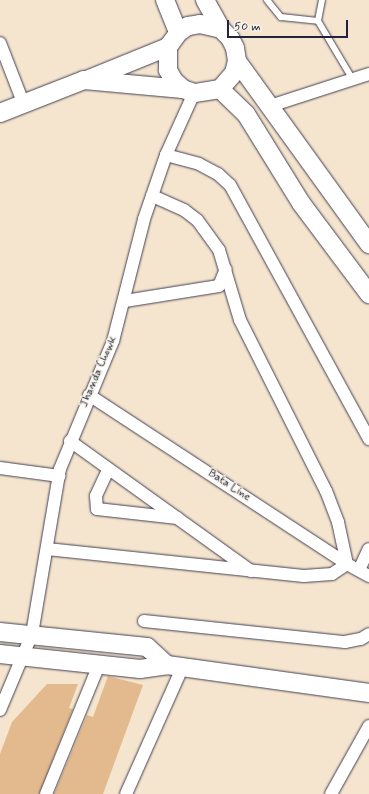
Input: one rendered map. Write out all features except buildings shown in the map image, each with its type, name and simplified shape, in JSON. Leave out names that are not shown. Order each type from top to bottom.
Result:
[{"type":"street","points":[[165,0],[173,40],[168,70],[174,81],[188,91]]},
{"type":"street","points":[[84,80],[188,91],[220,89],[234,73],[237,61],[236,48],[230,38],[221,29],[205,0]]},
{"type":"street","points":[[0,112],[24,105],[173,40],[188,26],[200,24],[221,29]]},
{"type":"street","points":[[0,44],[24,105]]},
{"type":"street","points":[[237,61],[369,244]]},
{"type":"street","points":[[270,106],[369,74]]},
{"type":"street","points":[[220,89],[246,114],[301,203],[369,294]]},
{"type":"street","name":"Jhanda Chowk","points":[[0,710],[32,634],[59,476],[70,441],[113,341],[152,196],[188,91]]},
{"type":"street","points":[[166,155],[199,164],[218,174],[230,185],[369,439]]},
{"type":"street","points":[[47,549],[319,577],[332,574],[347,564],[338,522],[326,490],[240,320],[226,269],[219,250],[197,220],[184,210],[152,196]]},
{"type":"street","points":[[125,301],[219,286],[226,269]]},
{"type":"street","name":"Bata Line","points":[[89,395],[347,564],[364,573]]},
{"type":"street","points":[[70,441],[108,470],[252,571]]},
{"type":"street","points":[[0,468],[59,476]]},
{"type":"street","points":[[108,470],[96,496],[97,510],[177,518]]},
{"type":"street","points":[[364,573],[369,549]]},
{"type":"street","points":[[144,621],[345,642],[361,639],[369,634]]},
{"type":"street","points":[[0,632],[32,634],[147,647],[174,666]]},
{"type":"street","points":[[0,654],[140,669],[174,666],[369,693]]},
{"type":"street","points":[[46,794],[99,665]]},
{"type":"street","points":[[126,794],[174,666]]},
{"type":"street","points":[[331,794],[369,726]]},
{"type":"lane","points":[[268,0],[281,17],[318,21]]},
{"type":"lane","points":[[322,0],[318,21],[353,80]]}]
